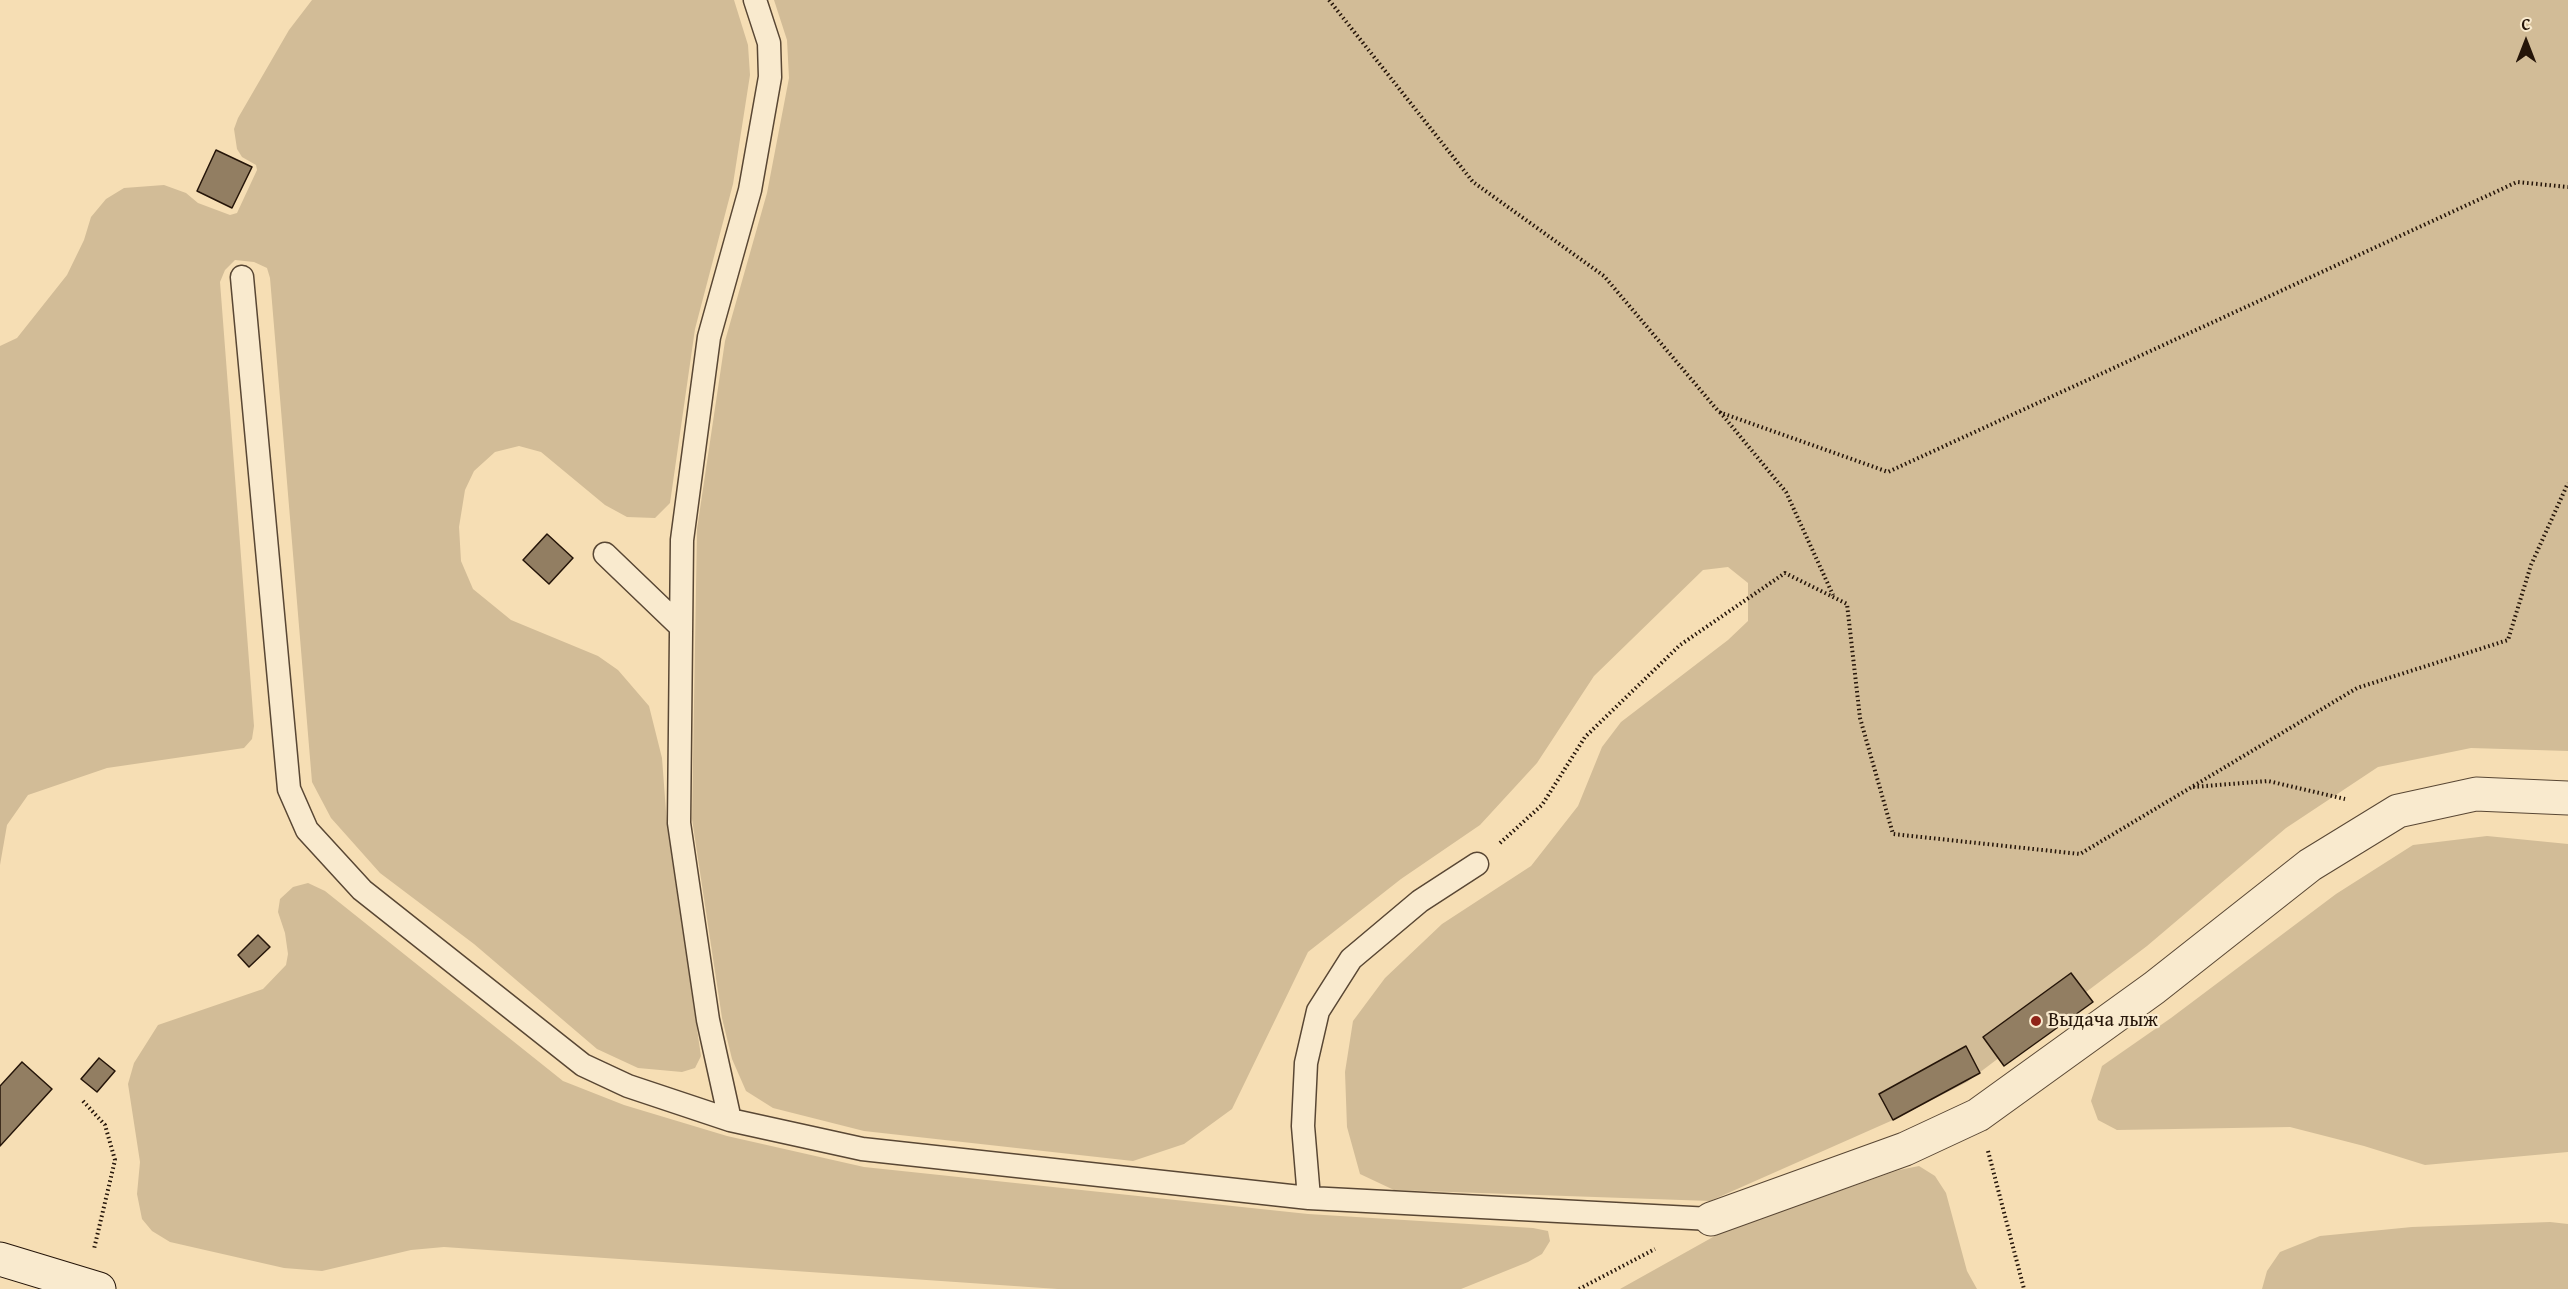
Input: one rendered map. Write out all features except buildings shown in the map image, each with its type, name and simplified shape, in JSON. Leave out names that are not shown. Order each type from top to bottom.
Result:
[{"type":"street","points":[[1711,1219],[1905,1149],[1978,1115],[2154,988],[2310,865],[2398,811],[2476,794],[2568,798]]},
{"type":"street","points":[[0,1259],[92,1287]]},
{"type":"lane","points":[[730,1120],[708,1020],[679,823],[681,627],[684,513],[709,337],[750,190],[770,77],[769,43],[755,0]]},
{"type":"lane","points":[[243,277],[289,789],[308,830],[362,890],[583,1065],[627,1086],[730,1120],[862,1149],[1309,1198],[1711,1219]]},
{"type":"lane","points":[[605,554],[681,627]]},
{"type":"lane","points":[[1309,1198],[1302,1126],[1306,1063],[1318,1011],[1351,959],[1420,901],[1477,864]]},
{"type":"path","points":[[1329,0],[1473,182],[1604,276],[1719,412],[1786,492],[1833,597]]},
{"type":"path","points":[[1719,412],[1888,472],[2517,182],[2568,187]]},
{"type":"path","points":[[1477,864],[1542,805],[1585,737],[1680,645],[1785,573],[1847,604],[1860,718],[1893,834],[2080,854],[2357,688],[2508,640],[2531,565],[2568,483]]},
{"type":"path","points":[[2192,787],[2268,781],[2352,800],[2392,815]]},
{"type":"path","points":[[83,1101],[105,1125],[115,1160],[92,1287]]},
{"type":"path","points":[[1978,1115],[2024,1289]]},
{"type":"path","points":[[1579,1289],[1660,1246]]},
{"type":"shaded area","points":[[312,0],[734,0],[748,45],[750,75],[733,184],[695,329],[670,503],[655,518],[627,517],[605,505],[541,452],[519,446],[495,452],[474,471],[465,490],[459,527],[461,561],[473,589],[511,620],[598,656],[618,670],[649,706],[662,758],[667,825],[701,1056],[695,1068],[682,1072],[638,1068],[597,1049],[474,944],[380,873],[331,818],[312,782],[270,278],[267,268],[254,262],[235,260],[225,270],[220,282],[254,726],[252,739],[244,748],[107,768],[28,795],[7,825],[0,865],[0,346],[17,338],[67,275],[84,240],[91,217],[106,199],[124,188],[164,185],[186,193],[198,203],[230,215],[237,213],[257,170],[256,165],[242,157],[237,149],[234,129],[238,118],[289,30]]},
{"type":"shaded area","points":[[774,0],[2568,0],[2568,751],[2471,748],[2378,767],[2286,828],[2147,946],[1967,1082],[1893,1120],[1710,1201],[1394,1190],[1360,1174],[1347,1127],[1345,1072],[1353,1021],[1385,978],[1442,924],[1531,866],[1578,806],[1602,747],[1621,722],[1728,640],[1748,621],[1748,583],[1728,567],[1703,570],[1594,676],[1537,763],[1480,825],[1401,879],[1308,952],[1232,1109],[1184,1144],[1133,1161],[864,1131],[773,1108],[746,1091],[732,1059],[722,1018],[692,819],[697,529],[725,341],[767,193],[789,78],[787,40]]},
{"type":"shaded area","points":[[2487,836],[2568,844],[2568,1152],[2425,1165],[2290,1127],[2117,1130],[2098,1120],[2091,1101],[2102,1066],[2171,1018],[2336,894],[2413,845]]},
{"type":"shaded area","points":[[308,883],[325,891],[563,1081],[624,1105],[727,1136],[864,1167],[1308,1214],[1533,1228],[1548,1231],[1550,1241],[1542,1254],[1528,1262],[1461,1289],[1058,1289],[444,1247],[411,1250],[322,1271],[284,1268],[170,1242],[152,1231],[142,1219],[137,1194],[140,1162],[128,1084],[134,1063],[158,1025],[263,989],[286,965],[288,954],[285,933],[278,912],[280,899],[293,887]]},
{"type":"shaded area","points":[[1919,1166],[1935,1176],[1946,1193],[1967,1271],[1977,1289],[1620,1289],[1722,1232],[1899,1170]]},
{"type":"shaded area","points":[[2550,1222],[2568,1224],[2568,1289],[2262,1289],[2267,1271],[2280,1252],[2320,1236],[2412,1227]]},
{"type":"place","name":"Выдача лыж","points":[[2036,1021]]}]
